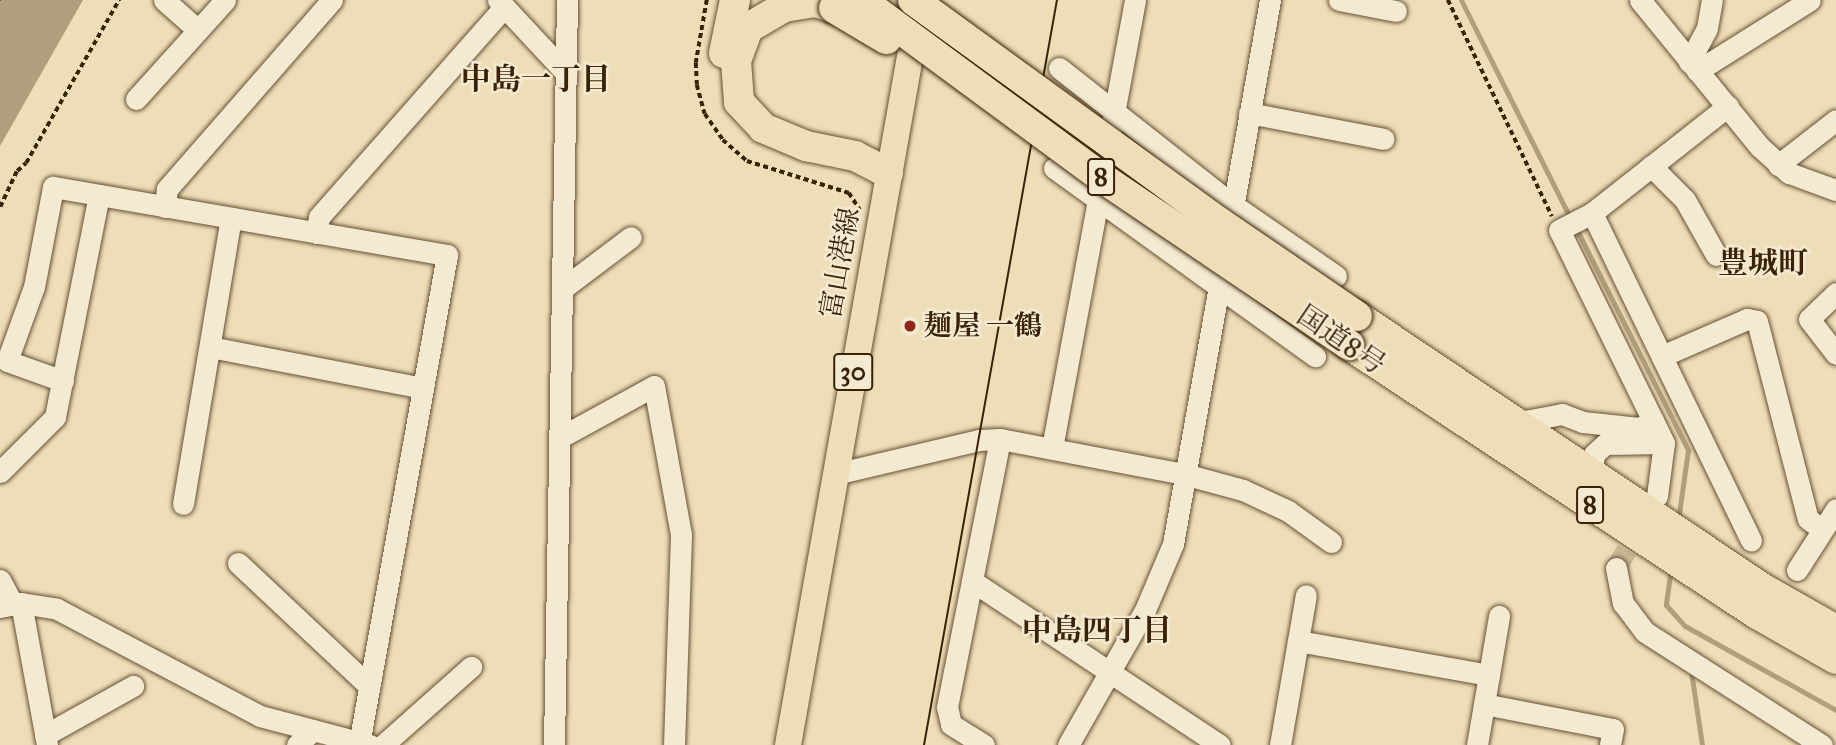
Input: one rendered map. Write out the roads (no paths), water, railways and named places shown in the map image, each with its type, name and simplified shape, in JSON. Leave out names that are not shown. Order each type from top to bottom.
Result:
[{"type":"highway","points":[[735,0],[722,64],[727,105],[757,144],[803,164],[854,174],[888,173]]},
{"type":"highway","name":"国道8号","points":[[913,0],[1219,222],[1767,592],[1836,630]]},
{"type":"highway","points":[[922,0],[1016,75]]},
{"type":"highway","points":[[847,4],[815,2],[784,7],[748,28],[736,61],[740,102],[763,128],[806,146],[855,156],[888,173]]},
{"type":"highway","name":"国道8号","points":[[847,4],[996,102],[1349,345],[1746,607],[1836,659]]},
{"type":"main road","name":"富山港線","points":[[788,745],[888,173],[922,0]]},
{"type":"street","points":[[164,0],[198,30]]},
{"type":"street","points":[[136,99],[225,0]]},
{"type":"street","points":[[165,207],[167,189],[332,0]]},
{"type":"street","points":[[554,745],[567,0]]},
{"type":"street","points":[[1052,448],[1096,198],[1135,0]]},
{"type":"street","points":[[1068,745],[1145,610],[1167,564],[1270,0]]},
{"type":"street","points":[[1339,0],[1396,11]]},
{"type":"street","points":[[1640,0],[1728,106],[1759,148],[1788,173],[1836,190]]},
{"type":"street","points":[[1693,66],[1707,28],[1712,0]]},
{"type":"street","points":[[1693,66],[1810,0]]},
{"type":"street","points":[[316,233],[319,217],[501,4],[566,73]]},
{"type":"street","points":[[1059,68],[1112,113],[1233,205],[1336,276]]},
{"type":"street","points":[[1657,496],[1664,443],[1559,230],[1592,213],[1728,106]]},
{"type":"street","points":[[1249,113],[1384,139]]},
{"type":"street","points":[[1777,165],[1836,120]]},
{"type":"street","points":[[1651,166],[1685,200],[1716,255]]},
{"type":"street","points":[[1054,168],[1315,356]]},
{"type":"street","points":[[11,605],[57,609],[260,716],[365,744],[369,686],[447,255],[53,187],[34,287],[7,361],[63,381]]},
{"type":"street","points":[[0,472],[55,417],[99,195]]},
{"type":"street","points":[[1592,213],[1751,540]]},
{"type":"street","points":[[183,504],[231,218]]},
{"type":"street","points":[[562,289],[631,237]]},
{"type":"street","points":[[1836,293],[1809,319],[1836,354]]},
{"type":"street","points":[[1662,356],[1747,319],[1757,321],[1808,519],[1822,529]]},
{"type":"street","points":[[210,346],[423,388]]},
{"type":"street","points":[[559,438],[654,386],[681,534],[674,745]]},
{"type":"street","points":[[1514,423],[1562,414],[1583,422],[1639,428],[1653,421]]},
{"type":"street","points":[[984,745],[951,724],[947,707],[1000,439]]},
{"type":"street","points":[[835,474],[922,452],[979,440],[1000,439],[1184,474],[1243,490],[1288,511],[1331,542]]},
{"type":"street","points":[[1591,474],[1594,454],[1605,444],[1664,443]]},
{"type":"street","points":[[1797,570],[1836,509]]},
{"type":"street","points":[[238,563],[369,686]]},
{"type":"street","points":[[1616,568],[1623,603],[1645,632],[1822,745]]},
{"type":"street","points":[[0,580],[11,605],[46,740],[133,686]]},
{"type":"street","points":[[972,581],[1220,745]]},
{"type":"street","points":[[1282,745],[1306,595]]},
{"type":"street","points":[[1477,745],[1499,617]]},
{"type":"street","points":[[1298,641],[1489,675]]},
{"type":"street","points":[[383,745],[471,667]]},
{"type":"street","points":[[1484,704],[1613,729],[1610,745]]},
{"type":"street","points":[[297,745],[313,730]]},
{"type":"waterway","points":[[1461,0],[1571,220]]},
{"type":"waterway","points":[[1576,228],[1688,450],[1678,520]]},
{"type":"waterway","points":[[1671,568],[1666,605],[1685,626],[1836,710]]},
{"type":"waterway","points":[[1691,671],[1702,745]]},
{"type":"tunnel","points":[[1616,568],[1643,522]]},
{"type":"tram line","points":[[924,745],[1057,0]]},
{"type":"place","name":"麺屋 一鶴","points":[[910,326]]},
{"type":"district","name":"中島一丁目","points":[[536,79]]},
{"type":"district","name":"豊城町","points":[[1763,263]]},
{"type":"district","name":"中島四丁目","points":[[1097,630]]}]
